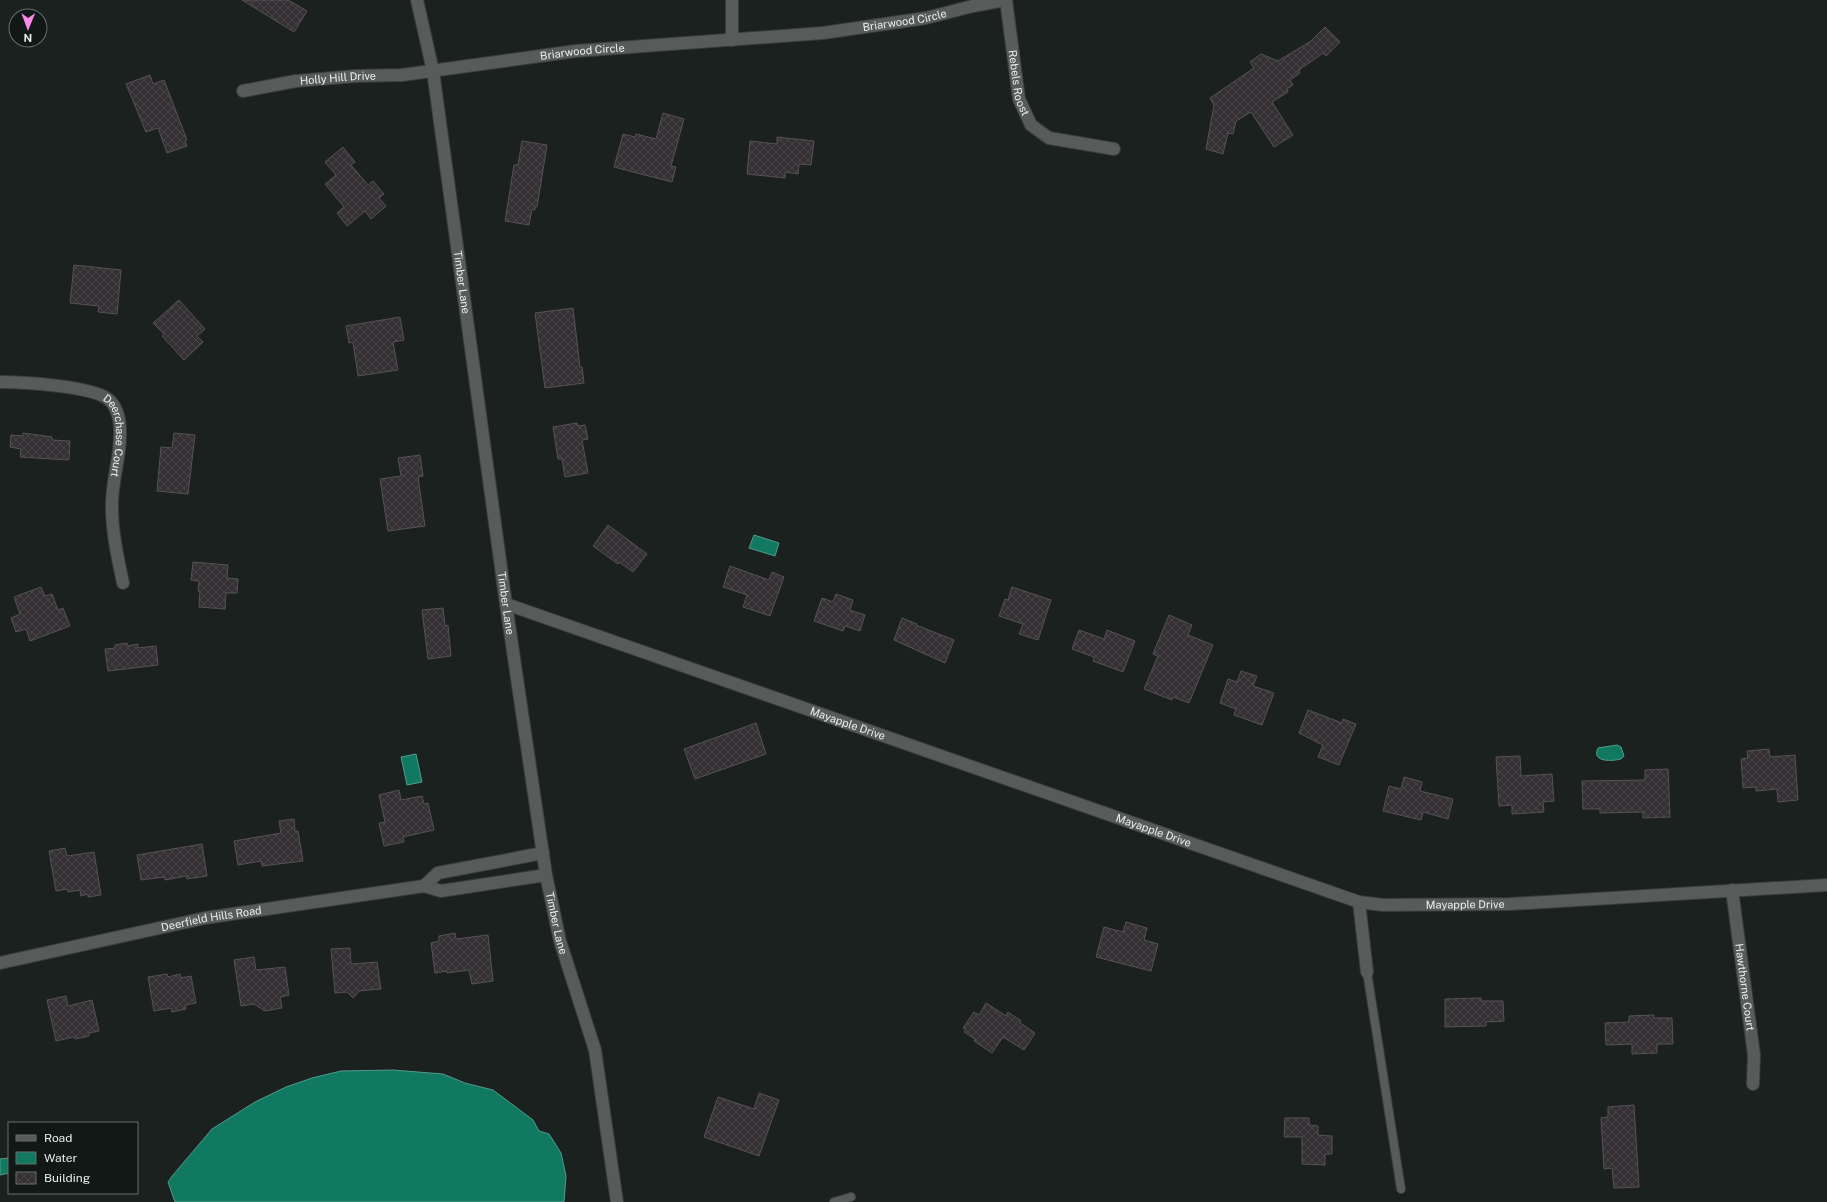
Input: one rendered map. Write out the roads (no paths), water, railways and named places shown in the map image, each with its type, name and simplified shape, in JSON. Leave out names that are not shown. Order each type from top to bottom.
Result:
[{"type":"street","name":"Timber Lane","points":[[417,0],[433,71],[506,604],[546,875],[560,941],[595,1050],[618,1202]]},
{"type":"street","points":[[732,0],[732,40]]},
{"type":"street","name":"Briarwood Circle","points":[[433,71],[576,51],[823,33],[926,18],[972,6],[1005,0]]},
{"type":"street","name":"Rebels Roost","points":[[1005,0],[1019,99],[1031,124],[1049,138],[1114,149]]},
{"type":"street","name":"Holly Hill Drive","points":[[243,91],[296,81],[356,76],[402,75],[433,71]]},
{"type":"street","name":"Deerchase Court","points":[[0,382],[78,389],[99,394],[108,398],[114,405],[118,414],[120,432],[112,508],[116,549],[123,583]]},
{"type":"street","name":"Mayapple Drive","points":[[506,604],[1359,902],[1383,905],[1510,904],[1827,885]]},
{"type":"street","points":[[424,886],[438,873],[543,853]]},
{"type":"street","name":"Deerfield Hills Road","points":[[0,963],[205,918],[424,886],[441,891],[546,875]]},
{"type":"street","name":"Hawthorne Court","points":[[1732,890],[1754,1055],[1753,1084]]},
{"type":"street","points":[[1359,902],[1367,972]]},
{"type":"lane","points":[[1367,972],[1401,1189]]},
{"type":"lane","points":[[834,1202],[851,1197]]},
{"type":"water","points":[[754,535],[779,543],[775,556],[749,548]]},
{"type":"water","points":[[1617,745],[1621,747],[1624,756],[1621,759],[1600,759],[1597,753],[1598,748]]},
{"type":"water","points":[[416,754],[422,782],[407,785],[401,757]]},
{"type":"water","points":[[393,1070],[443,1074],[465,1083],[493,1090],[533,1120],[539,1131],[549,1134],[561,1153],[566,1176],[564,1202],[175,1202],[168,1182],[173,1175],[212,1129],[255,1102],[286,1087],[312,1078],[341,1071]]},
{"type":"water","points":[[8,1158],[8,1173],[0,1175],[0,1159]]}]
